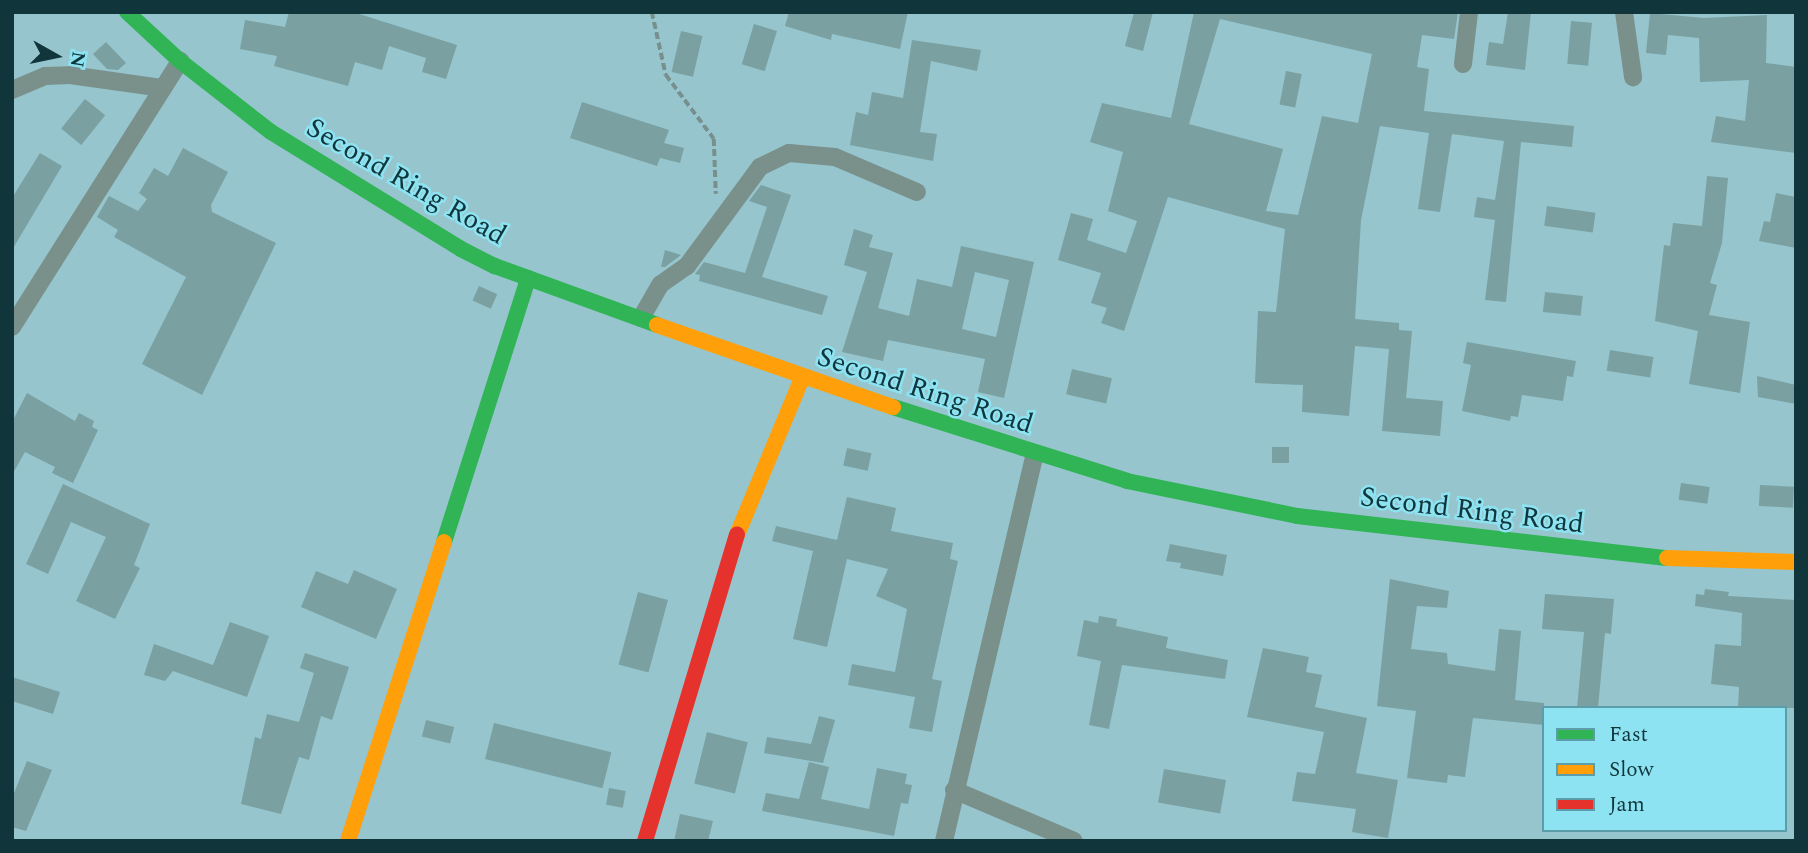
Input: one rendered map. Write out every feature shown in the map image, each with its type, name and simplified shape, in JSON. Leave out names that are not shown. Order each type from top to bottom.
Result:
[{"type":"street","name":"Second Ring Road","points":[[127,12],[180,61],[271,132],[338,176],[461,249],[528,278],[802,378],[1127,481],[1297,516],[1703,562],[1796,562]]},
{"type":"street","points":[[1463,64],[1469,12]]},
{"type":"street","points":[[1624,12],[1633,78]]},
{"type":"street","points":[[12,327],[180,61]]},
{"type":"street","points":[[12,90],[45,76],[70,75],[163,88]]},
{"type":"street","points":[[640,318],[660,284],[687,266],[760,167],[789,152],[835,157],[917,192]]},
{"type":"street","points":[[348,841],[528,278]]},
{"type":"street","points":[[645,841],[738,530],[802,378]]},
{"type":"street","points":[[944,841],[1035,454]]},
{"type":"street","points":[[954,790],[1074,841]]},
{"type":"path","points":[[652,12],[666,75],[714,139],[712,166],[720,220]]},
{"type":"building","points":[[289,12],[353,12],[457,45],[446,79],[422,72],[426,58],[389,46],[382,70],[355,62],[348,86],[274,66],[277,56],[240,49],[245,20],[285,27]]},
{"type":"building","points":[[789,12],[908,12],[900,49],[832,34],[831,40],[785,26]]},
{"type":"building","points":[[1134,12],[1153,12],[1143,51],[1125,46]]},
{"type":"building","points":[[1194,12],[1458,12],[1454,39],[1422,35],[1417,67],[1429,69],[1424,111],[1574,126],[1572,147],[1521,142],[1506,302],[1485,300],[1495,220],[1474,217],[1477,197],[1495,200],[1504,141],[1452,134],[1440,212],[1418,209],[1429,133],[1380,126],[1361,220],[1355,319],[1399,323],[1399,330],[1412,331],[1406,398],[1443,401],[1440,436],[1382,431],[1389,349],[1355,346],[1349,416],[1302,412],[1303,385],[1255,383],[1258,311],[1276,312],[1285,229],[1168,197],[1124,331],[1101,323],[1107,308],[1091,303],[1101,273],[1058,260],[1071,213],[1093,219],[1087,240],[1126,253],[1137,221],[1108,211],[1123,152],[1090,142],[1102,103],[1171,118]],"holes":[[[1220,19],[1372,54],[1358,123],[1322,116],[1298,215],[1266,211],[1283,149],[1189,124]]]},
{"type":"building","points":[[1508,12],[1531,12],[1525,70],[1486,65],[1489,42],[1503,44]]},
{"type":"building","points":[[1650,13],[1704,18],[1767,15],[1766,63],[1796,67],[1796,153],[1711,142],[1716,116],[1745,121],[1749,80],[1700,82],[1699,38],[1668,35],[1666,55],[1646,53]]},
{"type":"building","points":[[1571,21],[1592,23],[1588,66],[1567,64]]},
{"type":"building","points":[[754,24],[777,31],[765,71],[742,64]]},
{"type":"building","points":[[681,31],[702,36],[693,77],[672,72]]},
{"type":"building","points":[[912,40],[981,50],[977,71],[931,61],[920,132],[937,134],[933,161],[850,145],[856,112],[868,115],[872,92],[903,98]]},
{"type":"building","points":[[106,42],[126,63],[118,70],[107,69],[93,54]]},
{"type":"building","points":[[1286,71],[1302,74],[1295,107],[1280,104]]},
{"type":"building","points":[[85,99],[105,115],[81,145],[61,129]]},
{"type":"building","points":[[582,102],[669,130],[664,143],[684,148],[680,163],[660,158],[657,166],[570,138]]},
{"type":"building","points":[[183,148],[228,172],[211,205],[212,212],[276,243],[202,395],[142,364],[186,277],[114,237],[118,230],[97,217],[109,196],[138,211],[147,199],[139,193],[154,168],[168,176]]},
{"type":"building","points":[[40,153],[62,166],[12,250],[12,198]]},
{"type":"building","points":[[1707,176],[1728,178],[1722,243],[1710,283],[1717,285],[1709,315],[1750,322],[1740,393],[1689,384],[1698,331],[1655,321],[1664,245],[1670,246],[1673,223],[1702,226]]},
{"type":"building","points":[[761,185],[791,195],[762,277],[828,296],[822,315],[699,281],[700,275],[695,274],[704,262],[745,273],[767,207],[749,201]]},
{"type":"building","points":[[1776,193],[1796,197],[1796,248],[1759,241],[1764,221],[1770,222]]},
{"type":"building","points":[[1547,206],[1596,213],[1593,233],[1544,226]]},
{"type":"building","points":[[854,229],[873,235],[869,247],[893,253],[878,308],[909,316],[917,279],[952,287],[961,246],[1034,262],[1004,398],[978,392],[985,359],[888,340],[883,361],[842,352],[867,272],[844,265]],"holes":[[[975,272],[1009,280],[996,337],[962,329]]]},
{"type":"building","points":[[665,250],[681,255],[661,267]]},
{"type":"building","points":[[479,286],[497,294],[491,309],[472,301]]},
{"type":"building","points":[[1545,292],[1583,296],[1581,316],[1543,312]]},
{"type":"building","points":[[1467,342],[1576,361],[1573,377],[1567,376],[1563,401],[1522,395],[1518,417],[1511,416],[1510,421],[1462,411],[1471,365],[1463,363]]},
{"type":"building","points":[[1610,350],[1653,357],[1650,378],[1607,371]]},
{"type":"building","points":[[1072,369],[1112,378],[1106,404],[1066,394]]},
{"type":"building","points":[[1757,376],[1796,385],[1796,404],[1758,397]]},
{"type":"building","points":[[27,393],[75,421],[79,413],[94,421],[92,427],[98,430],[73,483],[52,473],[55,467],[25,452],[12,475],[12,422]]},
{"type":"building","points":[[1272,447],[1289,447],[1289,463],[1272,463]]},
{"type":"building","points":[[847,448],[871,453],[868,471],[843,466]]},
{"type":"building","points":[[1681,483],[1710,487],[1707,504],[1679,500]]},
{"type":"building","points":[[63,484],[150,524],[134,565],[140,568],[115,619],[76,601],[106,537],[71,522],[48,574],[26,564]]},
{"type":"building","points":[[1760,485],[1794,487],[1793,508],[1759,506]]},
{"type":"building","points":[[847,497],[896,508],[891,531],[953,543],[950,559],[958,561],[932,679],[942,681],[932,732],[909,728],[915,697],[848,685],[852,664],[895,672],[907,609],[876,596],[888,569],[847,559],[827,647],[793,639],[813,551],[772,541],[776,526],[837,540]]},
{"type":"building","points":[[1170,544],[1227,555],[1223,576],[1180,568],[1181,563],[1166,561]]},
{"type":"building","points":[[354,570],[397,589],[376,639],[301,607],[316,571],[348,584]]},
{"type":"building","points":[[1390,579],[1449,591],[1447,608],[1417,606],[1411,649],[1447,653],[1448,664],[1495,671],[1499,629],[1521,631],[1515,700],[1544,703],[1542,725],[1473,718],[1465,777],[1448,775],[1447,783],[1407,778],[1416,711],[1377,706]]},
{"type":"building","points":[[1705,589],[1729,592],[1728,596],[1796,600],[1796,708],[1738,706],[1739,687],[1711,684],[1715,644],[1741,646],[1742,613],[1695,606],[1696,594],[1704,595]]},
{"type":"building","points":[[638,592],[668,600],[649,672],[619,664]]},
{"type":"building","points":[[1545,594],[1614,599],[1611,634],[1605,633],[1598,706],[1577,706],[1584,632],[1542,629]]},
{"type":"building","points":[[1099,616],[1117,619],[1116,626],[1168,637],[1166,648],[1228,660],[1225,679],[1122,665],[1109,729],[1089,725],[1101,661],[1077,656],[1084,620],[1098,623]]},
{"type":"building","points":[[230,622],[269,636],[247,697],[173,671],[165,681],[144,675],[154,644],[213,665]]},
{"type":"building","points":[[1263,648],[1309,657],[1306,672],[1322,675],[1315,707],[1367,718],[1356,773],[1398,780],[1388,838],[1352,832],[1356,809],[1292,801],[1297,772],[1315,774],[1324,732],[1247,717]]},
{"type":"building","points":[[305,653],[349,667],[332,720],[321,716],[309,760],[299,757],[281,814],[241,804],[255,737],[261,739],[267,714],[299,722],[314,673],[300,668]]},
{"type":"building","points":[[12,677],[60,692],[53,714],[12,701]]},
{"type":"building","points":[[819,716],[835,720],[823,763],[764,753],[767,737],[811,744]]},
{"type":"building","points":[[426,720],[454,727],[450,744],[422,736]]},
{"type":"building","points":[[494,723],[611,752],[602,788],[485,759]]},
{"type":"building","points":[[707,732],[748,742],[735,794],[694,783]]},
{"type":"building","points":[[27,761],[52,770],[26,831],[12,827],[12,798]]},
{"type":"building","points":[[809,762],[829,767],[821,799],[869,809],[877,768],[907,774],[905,784],[912,785],[908,804],[901,803],[894,836],[762,811],[766,793],[799,799]]},
{"type":"building","points":[[1164,769],[1226,780],[1220,813],[1158,802]]},
{"type":"building","points":[[609,788],[626,791],[623,808],[606,805]]},
{"type":"building","points":[[680,814],[713,821],[708,841],[674,841]]},
{"type":"traffic: fast","points":[[127,12],[180,61],[271,132],[461,249],[495,266],[657,325]]},
{"type":"traffic: fast","points":[[444,542],[528,278]]},
{"type":"traffic: fast","points":[[893,407],[1127,481],[1297,516],[1667,558]]},
{"type":"traffic: slow","points":[[657,325],[893,407]]},
{"type":"traffic: slow","points":[[737,535],[802,378]]},
{"type":"traffic: slow","points":[[348,841],[444,542]]},
{"type":"traffic: slow","points":[[1667,558],[1796,562]]},
{"type":"traffic: jam","points":[[645,841],[737,535]]}]
